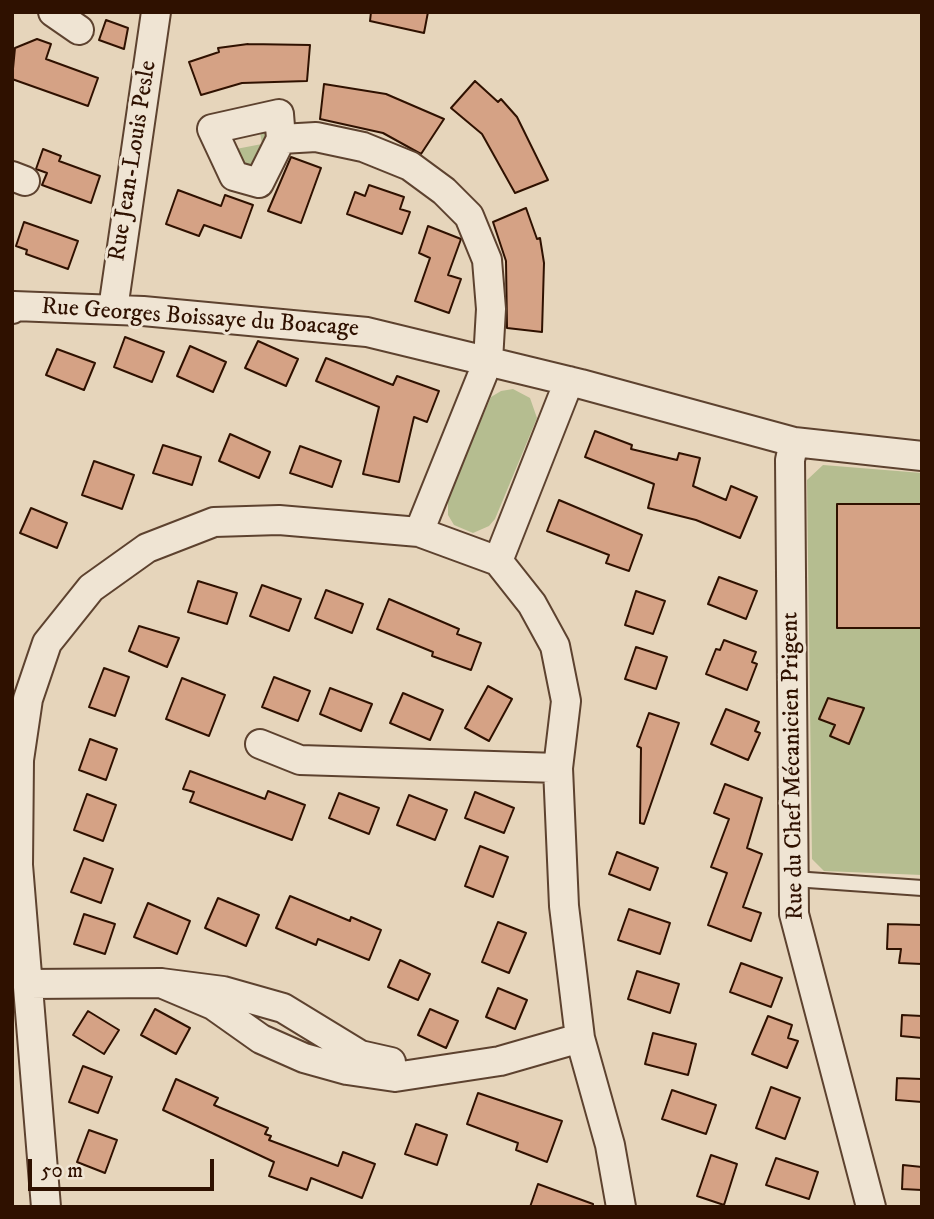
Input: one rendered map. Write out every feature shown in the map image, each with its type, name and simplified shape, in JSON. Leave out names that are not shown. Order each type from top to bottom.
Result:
[{"type":"street","points":[[53,12],[79,30]]},
{"type":"street","name":"Rue Jean-Louis Pesle","points":[[113,309],[156,12]]},
{"type":"street","points":[[281,139],[316,137],[363,147],[410,166],[444,191],[469,216],[487,260],[491,309],[488,361],[419,532]]},
{"type":"street","name":"Rue Georges Boissaye du Boacage","points":[[13,307],[113,309],[234,317],[367,332],[569,381],[794,442],[922,456]]},
{"type":"street","points":[[498,561],[569,381]]},
{"type":"street","name":"Rue du Chef Mécanicien Prigent","points":[[794,442],[790,460],[794,914],[871,1207]]},
{"type":"street","points":[[46,1207],[18,865],[19,761],[28,699],[47,643],[91,588],[147,548],[214,522],[279,520],[419,532],[498,561],[533,604],[555,646],[566,701],[558,768],[564,906],[580,1038],[610,1145],[621,1207]]},
{"type":"street","points":[[260,744],[300,760],[558,768]]},
{"type":"street","points":[[29,984],[161,983],[223,991],[283,1008],[360,1055],[431,1072],[500,1060],[580,1038]]},
{"type":"lane","points":[[794,879],[922,887]]},
{"type":"green space","points":[[259,126],[266,129],[268,138],[252,166],[244,165],[240,163],[229,133],[236,149],[262,144]]},
{"type":"green space","points":[[513,389],[530,398],[537,418],[495,519],[489,526],[473,533],[454,525],[448,515],[448,497],[491,397],[501,391]]},
{"type":"green space","points":[[823,465],[922,473],[922,875],[824,871],[812,859],[807,480]]},
{"type":"building","points":[[371,12],[428,12],[424,33],[370,21]]},
{"type":"building","points":[[106,20],[128,28],[124,49],[99,40]]},
{"type":"building","points":[[37,39],[51,44],[46,59],[98,78],[88,106],[12,79],[15,48]]},
{"type":"building","points":[[248,44],[310,45],[307,81],[242,83],[201,95],[189,62],[219,52],[218,48]]},
{"type":"building","points":[[475,81],[498,102],[501,99],[517,117],[548,180],[515,193],[482,134],[451,108]]},
{"type":"building","points":[[324,84],[386,94],[444,119],[421,154],[383,133],[320,119]]},
{"type":"building","points":[[43,149],[61,156],[59,161],[100,176],[91,203],[42,185],[47,173],[36,169]]},
{"type":"building","points":[[291,157],[321,168],[301,223],[268,211]]},
{"type":"building","points":[[369,185],[404,197],[400,209],[410,212],[402,234],[347,214],[355,192],[365,196]]},
{"type":"building","points":[[178,190],[221,206],[225,195],[253,205],[241,238],[204,225],[199,236],[166,224]]},
{"type":"building","points":[[526,208],[537,239],[540,238],[544,263],[542,332],[507,328],[506,261],[493,222]]},
{"type":"building","points":[[24,222],[78,241],[68,269],[26,254],[27,250],[16,246]]},
{"type":"building","points":[[428,226],[461,239],[448,275],[461,279],[449,313],[415,301],[430,258],[419,253]]},
{"type":"building","points":[[125,337],[164,352],[152,382],[114,367]]},
{"type":"building","points":[[258,341],[298,359],[286,386],[245,368]]},
{"type":"building","points":[[190,346],[226,362],[213,392],[177,376]]},
{"type":"building","points":[[57,349],[95,363],[84,390],[46,375]]},
{"type":"building","points":[[326,358],[393,385],[397,376],[439,391],[427,422],[414,417],[399,482],[363,474],[379,407],[316,381]]},
{"type":"building","points":[[595,431],[632,445],[631,449],[677,460],[679,453],[700,458],[693,486],[726,500],[731,486],[757,497],[740,538],[696,520],[648,508],[654,484],[585,457]]},
{"type":"building","points":[[230,434],[270,452],[259,478],[219,461]]},
{"type":"building","points":[[163,445],[201,457],[192,485],[153,473]]},
{"type":"building","points":[[300,446],[341,461],[332,487],[290,473]]},
{"type":"building","points":[[94,461],[134,475],[122,509],[82,495]]},
{"type":"building","points":[[559,500],[642,535],[629,571],[606,563],[609,555],[547,531]]},
{"type":"building","points":[[837,504],[922,504],[922,628],[837,628]]},
{"type":"building","points":[[31,508],[67,523],[57,548],[20,533]]},
{"type":"building","points":[[719,577],[757,591],[746,619],[708,604]]},
{"type":"building","points":[[198,581],[237,593],[227,624],[188,612]]},
{"type":"building","points":[[262,585],[301,599],[289,631],[250,616]]},
{"type":"building","points":[[326,590],[363,604],[352,633],[315,618]]},
{"type":"building","points":[[636,591],[665,601],[653,634],[625,625]]},
{"type":"building","points":[[389,599],[459,629],[457,634],[481,643],[471,670],[432,656],[433,652],[377,629]]},
{"type":"building","points":[[139,626],[179,638],[167,667],[129,651]]},
{"type":"building","points":[[724,640],[756,652],[752,662],[757,664],[747,690],[706,674],[716,649],[720,650]]},
{"type":"building","points":[[636,647],[667,657],[656,689],[625,679]]},
{"type":"building","points":[[104,668],[129,677],[115,716],[89,707]]},
{"type":"building","points":[[274,677],[310,691],[298,721],[262,707]]},
{"type":"building","points":[[182,678],[225,695],[209,736],[166,719]]},
{"type":"building","points":[[488,686],[512,699],[489,741],[465,728]]},
{"type":"building","points":[[330,688],[372,704],[361,731],[320,714]]},
{"type":"building","points":[[403,693],[443,710],[430,740],[390,723]]},
{"type":"building","points":[[828,698],[864,708],[849,744],[830,736],[835,725],[819,719]]},
{"type":"building","points":[[726,709],[759,722],[755,731],[760,733],[748,760],[711,744]]},
{"type":"building","points":[[649,713],[679,723],[644,824],[640,823],[641,748],[637,746]]},
{"type":"building","points":[[90,739],[117,749],[106,780],[79,770]]},
{"type":"building","points":[[190,771],[265,799],[268,791],[305,805],[292,840],[190,802],[194,792],[183,789]]},
{"type":"building","points":[[725,784],[762,798],[747,848],[762,854],[743,907],[761,913],[751,941],[708,925],[727,873],[711,867],[729,819],[714,813]]},
{"type":"building","points":[[475,792],[514,808],[504,833],[465,818]]},
{"type":"building","points":[[339,793],[379,808],[369,834],[329,818]]},
{"type":"building","points":[[87,794],[116,805],[103,841],[74,830]]},
{"type":"building","points":[[409,795],[447,810],[435,840],[397,825]]},
{"type":"building","points":[[480,846],[508,857],[493,897],[465,886]]},
{"type":"building","points":[[617,852],[658,868],[650,890],[609,874]]},
{"type":"building","points":[[84,858],[113,869],[101,903],[71,892]]},
{"type":"building","points":[[290,896],[350,921],[351,917],[381,930],[369,960],[318,939],[316,945],[276,928]]},
{"type":"building","points":[[218,898],[259,915],[246,946],[205,928]]},
{"type":"building","points":[[148,903],[190,921],[177,954],[134,937]]},
{"type":"building","points":[[629,909],[670,923],[660,954],[618,940]]},
{"type":"building","points":[[84,914],[115,924],[105,954],[74,944]]},
{"type":"building","points":[[498,922],[526,933],[509,973],[482,962]]},
{"type":"building","points":[[888,924],[922,925],[922,964],[899,963],[901,949],[887,949]]},
{"type":"building","points":[[400,960],[430,974],[418,1000],[388,987]]},
{"type":"building","points":[[741,963],[782,978],[771,1007],[730,992]]},
{"type":"building","points":[[637,971],[679,984],[670,1013],[628,999]]},
{"type":"building","points":[[498,988],[527,1000],[515,1029],[486,1017]]},
{"type":"building","points":[[155,1009],[190,1028],[176,1054],[141,1035]]},
{"type":"building","points":[[430,1009],[458,1021],[446,1048],[418,1035]]},
{"type":"building","points":[[88,1011],[119,1030],[104,1054],[73,1035]]},
{"type":"building","points":[[902,1015],[922,1016],[922,1038],[901,1036]]},
{"type":"building","points":[[768,1016],[792,1025],[788,1038],[798,1041],[787,1068],[752,1054]]},
{"type":"building","points":[[653,1033],[696,1044],[688,1075],[645,1064]]},
{"type":"building","points":[[83,1066],[112,1077],[98,1113],[69,1102]]},
{"type":"building","points":[[897,1078],[922,1079],[922,1102],[896,1100]]},
{"type":"building","points":[[176,1079],[218,1098],[214,1105],[268,1128],[265,1134],[271,1136],[269,1140],[338,1166],[343,1152],[375,1164],[362,1198],[311,1178],[307,1190],[269,1176],[274,1162],[163,1110]]},
{"type":"building","points":[[771,1087],[800,1098],[785,1139],[756,1128]]},
{"type":"building","points":[[672,1090],[716,1105],[706,1134],[662,1119]]},
{"type":"building","points":[[478,1093],[562,1121],[547,1162],[516,1150],[518,1143],[467,1124]]},
{"type":"building","points":[[416,1124],[447,1135],[437,1165],[405,1154]]},
{"type":"building","points":[[89,1130],[117,1140],[105,1173],[77,1162]]},
{"type":"building","points":[[711,1155],[737,1164],[724,1205],[697,1196]]},
{"type":"building","points":[[776,1158],[818,1172],[809,1199],[766,1185]]},
{"type":"building","points":[[903,1165],[922,1167],[922,1190],[902,1189]]},
{"type":"building","points":[[538,1184],[593,1204],[593,1207],[530,1207]]}]
